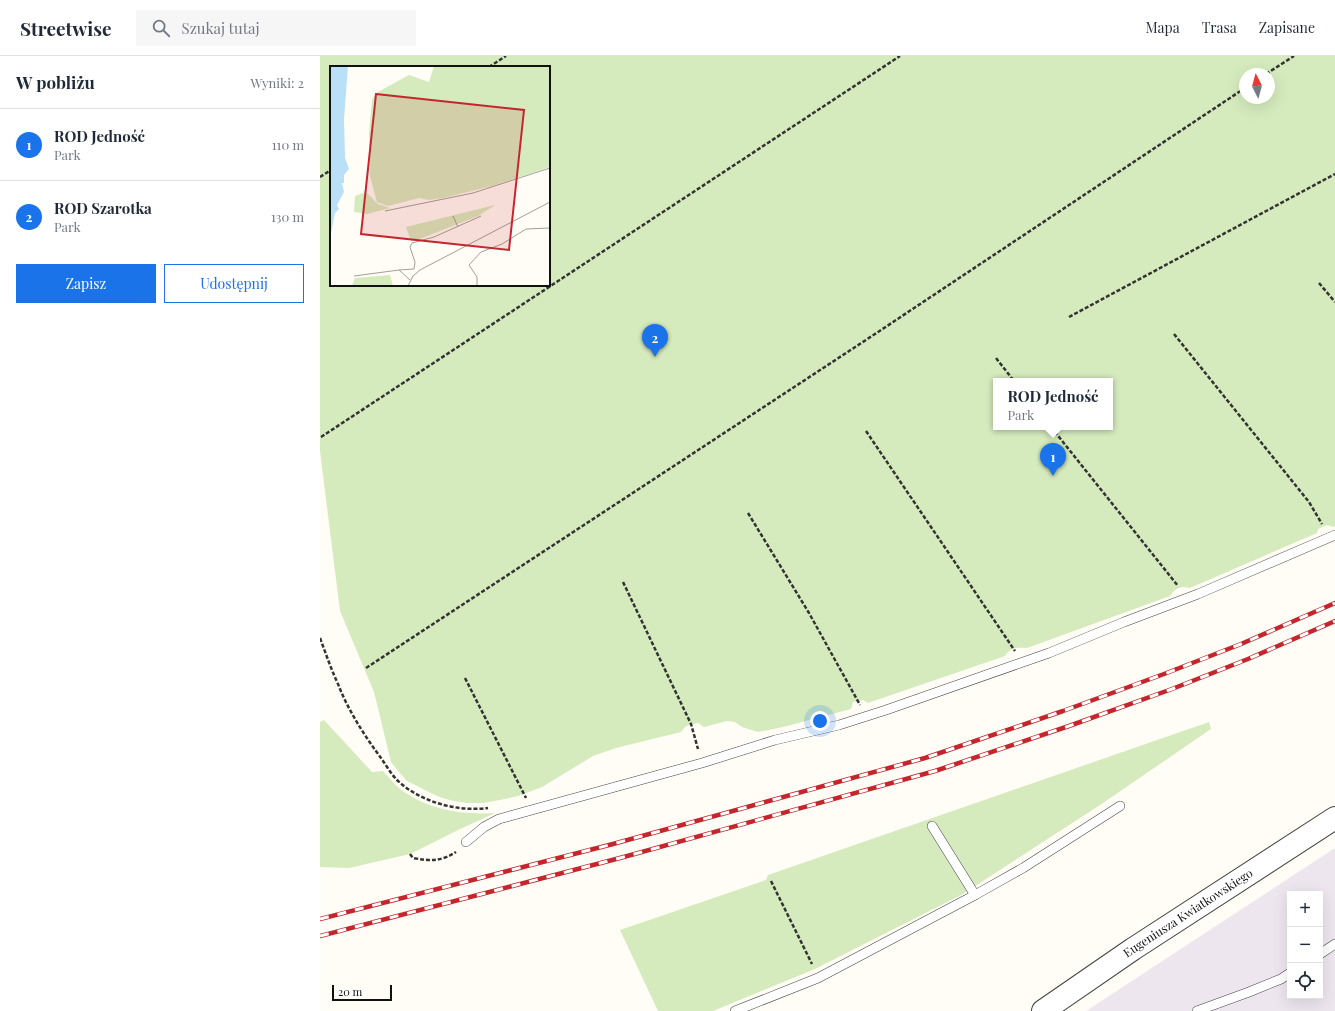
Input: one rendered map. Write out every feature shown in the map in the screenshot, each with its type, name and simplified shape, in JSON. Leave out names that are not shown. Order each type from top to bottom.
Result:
[{"type":"street","name":"Eugeniusza Kwiatkowskiego","points":[[1043,1011],[1133,949],[1335,818]]},
{"type":"lane","points":[[466,842],[484,827],[499,819],[702,763],[775,740],[839,725],[1049,653],[1184,599],[1332,536]]},
{"type":"lane","points":[[735,1011],[818,978],[1023,868],[1120,806]]},
{"type":"lane","points":[[932,826],[975,894]]},
{"type":"lane","points":[[1323,952],[1335,944]]},
{"type":"lane","points":[[1197,1011],[1249,992],[1287,975]]},
{"type":"path","points":[[491,66],[506,56]]},
{"type":"path","points":[[322,437],[900,56]]},
{"type":"path","points":[[1275,68],[1294,56]]},
{"type":"path","points":[[366,668],[882,329],[1239,92]]},
{"type":"path","points":[[320,177],[330,171]]},
{"type":"path","points":[[1070,317],[1335,174]]},
{"type":"path","points":[[1319,283],[1335,302]]},
{"type":"path","points":[[1174,334],[1309,502],[1332,536]]},
{"type":"path","points":[[996,358],[1012,378]]},
{"type":"path","points":[[1053,430],[1179,588],[1184,599]]},
{"type":"path","points":[[866,431],[1014,649],[1020,663]]},
{"type":"path","points":[[748,513],[809,613],[858,701],[864,717]]},
{"type":"path","points":[[622,582],[691,724],[702,763]]},
{"type":"path","points":[[320,638],[338,685],[365,735],[397,779],[411,790],[428,799],[446,805],[467,809],[490,807]]},
{"type":"path","points":[[466,678],[528,800],[520,802]]},
{"type":"path","points":[[410,854],[413,858],[434,861],[447,858],[466,842]]},
{"type":"path","points":[[771,881],[818,978]]},
{"type":"shaded area","points":[[1335,848],[1335,1011],[1086,1011]]},
{"type":"green space","points":[[320,56],[1335,56],[1335,526],[1333,527],[1327,525],[1318,529],[1317,533],[1190,588],[1178,588],[1170,596],[1027,648],[1014,649],[1009,651],[1005,656],[868,703],[863,700],[853,702],[851,709],[758,732],[742,727],[735,722],[727,721],[704,727],[698,723],[686,726],[681,732],[616,748],[593,756],[542,787],[518,796],[483,803],[467,803],[442,798],[407,781],[391,762],[374,692],[340,611],[320,451]]},
{"type":"green space","points":[[324,720],[372,772],[383,771],[400,789],[422,802],[446,810],[458,812],[495,813],[410,854],[349,868],[320,867],[320,722]]},
{"type":"green space","points":[[1209,722],[1211,729],[1100,805],[963,894],[815,969],[713,1011],[658,1011],[620,930],[766,880],[768,875]]},
{"type":"railway","points":[[320,919],[613,844],[925,758],[1063,711],[1164,674],[1241,644],[1335,603]]},
{"type":"railway","points":[[320,936],[620,858],[935,771],[1069,726],[1172,689],[1248,659],[1335,621]]},
{"type":"place","name":"ROD Szarotka","points":[[655,357]]},
{"type":"place","name":"ROD Jedność","points":[[1053,476]]}]
